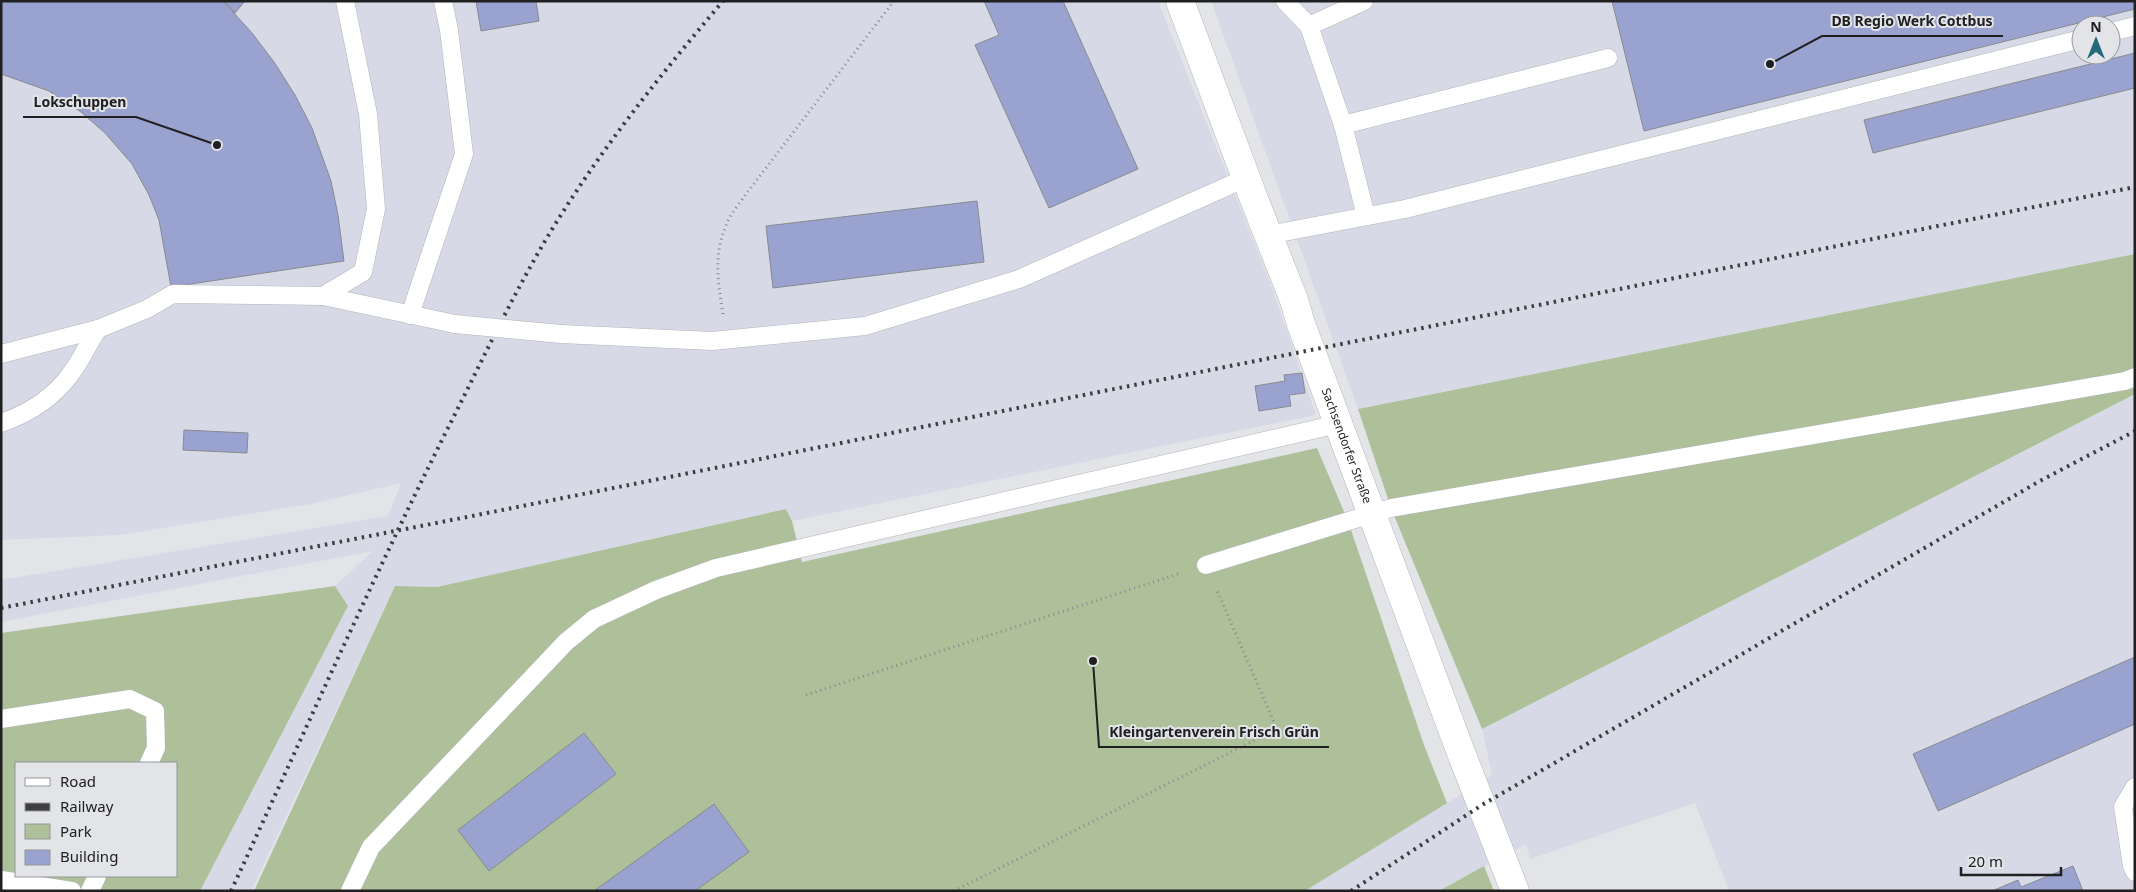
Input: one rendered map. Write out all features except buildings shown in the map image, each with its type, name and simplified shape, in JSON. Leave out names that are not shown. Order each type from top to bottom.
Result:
[{"type":"street","name":"Sachsendorfer Straße","points":[[1180,1],[1294,300],[1301,324],[1371,514],[1515,891]]},
{"type":"lane","points":[[323,296],[363,272],[376,209],[368,114],[345,1]]},
{"type":"lane","points":[[410,315],[464,154],[449,30],[443,1]]},
{"type":"lane","points":[[1285,1],[1309,26],[1343,125],[1366,216]]},
{"type":"lane","points":[[1309,26],[1364,1]]},
{"type":"lane","points":[[2121,30],[2135,26]]},
{"type":"lane","points":[[1268,235],[1415,206],[2071,42]]},
{"type":"lane","points":[[1343,125],[1608,58]]},
{"type":"lane","points":[[1,354],[98,329],[147,309],[172,294],[323,296],[455,324],[561,334],[712,341],[865,326],[1010,282],[1246,178]]},
{"type":"lane","points":[[1,423],[34,410],[60,387],[72,372],[98,329]]},
{"type":"lane","points":[[1206,565],[1391,508],[2116,383],[2135,377]]},
{"type":"lane","points":[[350,891],[371,848],[566,642],[594,619],[656,590],[716,568],[1338,424]]},
{"type":"lane","points":[[1,719],[130,699],[155,711],[156,748],[149,762]]},
{"type":"lane","points":[[2135,787],[2123,808],[2132,866],[2135,872]]},
{"type":"lane","points":[[90,891],[97,877]]},
{"type":"lane","points":[[1,880],[72,891]]},
{"type":"path","points":[[727,340],[717,276],[719,246],[727,222],[746,194],[894,1]]},
{"type":"path","points":[[806,695],[1206,565],[1277,729],[954,891]]},
{"type":"shaded area","points":[[1,1],[1158,1],[1272,288],[1316,415],[792,521],[786,509],[437,587],[395,586],[251,891],[200,891],[348,606],[335,586],[373,551],[1,622],[1,580],[388,516],[401,483],[311,504],[119,535],[1,540]]},
{"type":"shaded area","points":[[1211,1],[2135,1],[2135,254],[1358,409]]},
{"type":"shaded area","points":[[2135,394],[2135,891],[1729,891],[1695,803],[1530,859],[1526,844],[1439,891],[1305,891],[1492,775],[1482,729]]},
{"type":"green space","points":[[2135,254],[2135,394],[1482,729],[1391,508],[1358,409]]},
{"type":"green space","points":[[1317,448],[1348,521],[1424,745],[1447,803],[1305,891],[254,891],[395,586],[437,587],[786,509],[792,521],[802,562]]},
{"type":"green space","points":[[335,586],[348,606],[200,891],[1,891],[1,633]]},
{"type":"green space","points":[[1484,866],[1494,891],[1439,891]]},
{"type":"railway","points":[[231,891],[420,484],[524,279],[551,231],[611,141],[677,56],[723,1]]},
{"type":"railway","points":[[1,608],[2135,187]]},
{"type":"railway","points":[[1351,891],[1482,805],[2038,482],[2135,431]]},
{"type":"place","name":"DB Regio Werk Cottbus","points":[[1770,64]]},
{"type":"place","name":"Lokschuppen","points":[[217,145]]},
{"type":"place","name":"Kleingartenverein Frisch Grün","points":[[1093,661]]}]
